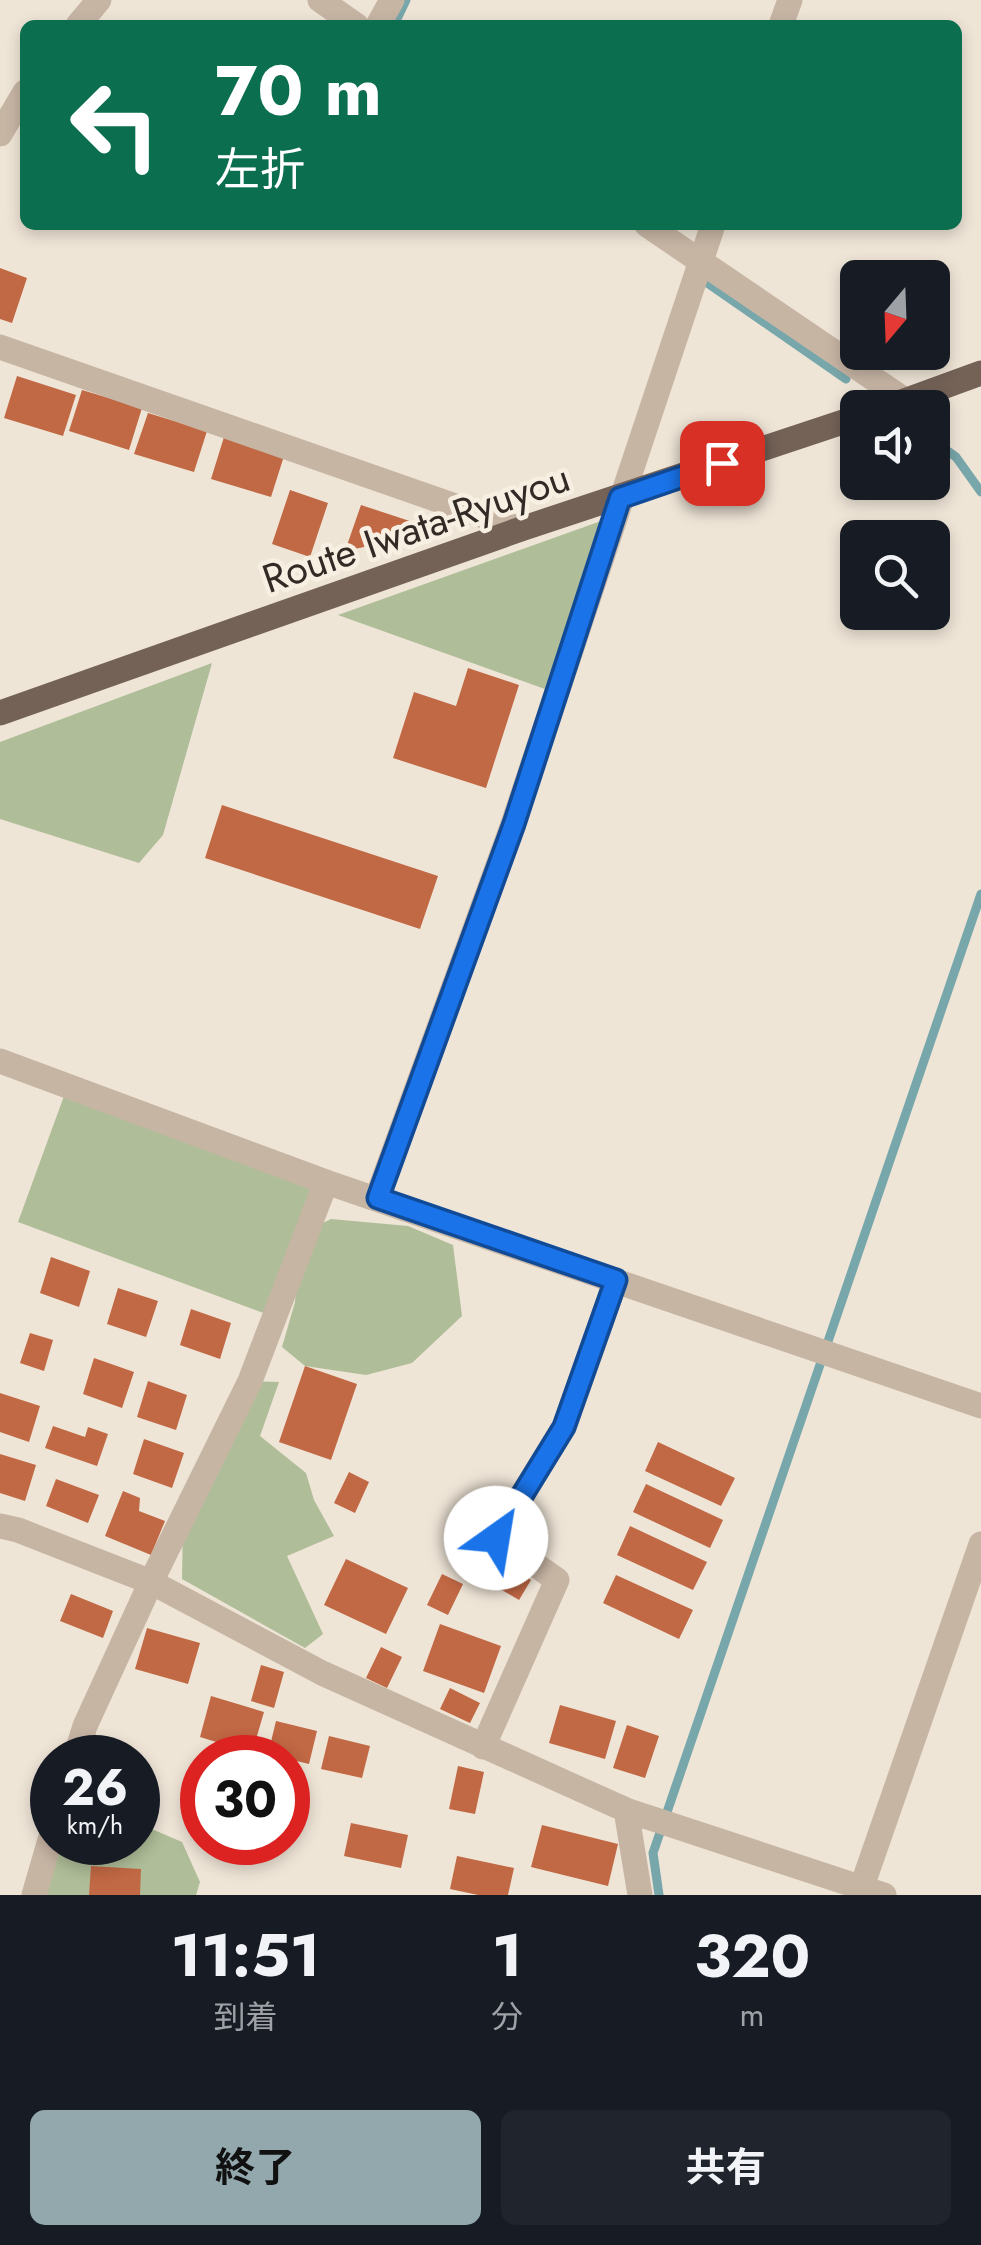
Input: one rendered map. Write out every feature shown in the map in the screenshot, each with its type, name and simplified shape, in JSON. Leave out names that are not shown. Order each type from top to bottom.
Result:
[{"type":"main road","points":[[935,390],[981,374]]},
{"type":"main road","name":"Route Iwata-Ryuyou","points":[[0,712],[840,423]]},
{"type":"street","points":[[82,20],[99,0]]},
{"type":"street","points":[[320,0],[349,20]]},
{"type":"street","points":[[0,134],[20,100]]},
{"type":"street","points":[[653,230],[876,390]]},
{"type":"street","points":[[378,1198],[514,824],[711,230]]},
{"type":"street","points":[[0,347],[521,530]]},
{"type":"street","points":[[0,1061],[326,1182],[981,1406]]},
{"type":"street","points":[[82,1735],[151,1582],[250,1381],[326,1182]]},
{"type":"street","points":[[483,1747],[557,1580],[496,1538],[564,1427],[616,1280]]},
{"type":"street","points":[[0,1526],[151,1582],[322,1673],[626,1810],[868,1892],[981,1544]]},
{"type":"street","points":[[626,1810],[640,1895]]},
{"type":"street","points":[[34,1895],[43,1865]]},
{"type":"green space","points":[[601,521],[556,693],[338,615]]},
{"type":"green space","points":[[212,663],[163,835],[139,863],[0,819],[0,742]]},
{"type":"green space","points":[[68,1085],[326,1182],[308,1230],[331,1219],[408,1226],[453,1245],[462,1316],[412,1363],[366,1375],[305,1366],[282,1347],[295,1302],[298,1258],[274,1317],[18,1222]]},
{"type":"green space","points":[[250,1381],[279,1382],[260,1436],[306,1473],[314,1500],[334,1536],[287,1556],[323,1634],[305,1648],[182,1579],[183,1517]]},
{"type":"green space","points":[[160,1832],[180,1841],[180,1865],[192,1865],[200,1882],[196,1895],[47,1895],[50,1865],[160,1865]]},
{"type":"building","points":[[0,268],[27,278],[12,323],[0,319]]},
{"type":"building","points":[[17,376],[76,395],[63,436],[4,418]]},
{"type":"building","points":[[82,390],[142,408],[129,450],[69,431]]},
{"type":"building","points":[[148,413],[207,431],[194,472],[134,454]]},
{"type":"building","points":[[224,437],[284,456],[271,497],[211,479]]},
{"type":"building","points":[[290,490],[328,503],[310,557],[272,544]]},
{"type":"building","points":[[361,505],[440,531],[345,551]]},
{"type":"building","points":[[468,668],[519,685],[486,788],[393,758],[414,692],[456,706]]},
{"type":"building","points":[[222,805],[438,876],[420,929],[205,858]]},
{"type":"building","points":[[51,1257],[90,1271],[79,1307],[40,1293]]},
{"type":"building","points":[[118,1288],[158,1301],[146,1337],[107,1324]]},
{"type":"building","points":[[191,1309],[231,1323],[220,1359],[180,1345]]},
{"type":"building","points":[[30,1333],[53,1340],[44,1371],[20,1363]]},
{"type":"building","points":[[94,1358],[134,1372],[122,1408],[83,1394]]},
{"type":"building","points":[[305,1366],[357,1384],[331,1460],[279,1442]]},
{"type":"building","points":[[148,1381],[187,1395],[176,1430],[137,1417]]},
{"type":"building","points":[[0,1393],[40,1406],[29,1442],[0,1432]]},
{"type":"building","points":[[53,1426],[85,1437],[88,1427],[108,1434],[97,1466],[45,1448]]},
{"type":"building","points":[[144,1439],[184,1453],[172,1488],[133,1474]]},
{"type":"building","points":[[658,1442],[735,1478],[721,1506],[645,1471]]},
{"type":"building","points":[[0,1454],[36,1465],[25,1501],[0,1493]]},
{"type":"building","points":[[349,1472],[369,1482],[355,1513],[334,1503]]},
{"type":"building","points":[[56,1479],[99,1495],[88,1523],[46,1506]]},
{"type":"building","points":[[646,1484],[723,1520],[710,1548],[633,1512]]},
{"type":"building","points":[[123,1491],[140,1498],[139,1511],[165,1521],[151,1555],[105,1536]]},
{"type":"building","points":[[630,1526],[707,1562],[693,1590],[617,1555]]},
{"type":"building","points":[[461,1538],[490,1555],[479,1574],[449,1558]]},
{"type":"building","points":[[346,1559],[408,1588],[386,1634],[324,1605]]},
{"type":"building","points":[[502,1563],[531,1580],[519,1600],[490,1583]]},
{"type":"building","points":[[442,1574],[463,1584],[448,1615],[427,1605]]},
{"type":"building","points":[[616,1575],[693,1610],[679,1639],[603,1603]]},
{"type":"building","points":[[71,1594],[113,1611],[103,1638],[60,1621]]},
{"type":"building","points":[[440,1624],[501,1646],[484,1693],[423,1671]]},
{"type":"building","points":[[147,1628],[200,1643],[188,1684],[135,1669]]},
{"type":"building","points":[[381,1647],[402,1657],[387,1688],[366,1678]]},
{"type":"building","points":[[261,1665],[284,1672],[274,1708],[251,1701]]},
{"type":"building","points":[[450,1688],[480,1703],[470,1723],[440,1709]]},
{"type":"building","points":[[211,1696],[264,1712],[257,1735],[201,1735]]},
{"type":"building","points":[[560,1705],[616,1721],[605,1759],[549,1743]]},
{"type":"building","points":[[276,1721],[317,1731],[310,1760],[310,1735],[273,1735]]},
{"type":"building","points":[[627,1725],[659,1736],[645,1778],[613,1768]]},
{"type":"building","points":[[329,1736],[370,1746],[362,1778],[321,1769]]},
{"type":"building","points":[[458,1766],[484,1772],[475,1814],[449,1809]]},
{"type":"building","points":[[351,1823],[408,1835],[401,1868],[344,1856]]},
{"type":"building","points":[[542,1825],[618,1844],[608,1886],[531,1867]]},
{"type":"building","points":[[457,1856],[514,1868],[508,1895],[478,1895],[450,1889]]},
{"type":"building","points":[[91,1866],[141,1869],[140,1895],[89,1895]]},
{"type":"waterway","points":[[396,20],[406,0]]},
{"type":"waterway","points":[[703,276],[706,282],[846,379]]},
{"type":"waterway","points":[[950,453],[981,492]]},
{"type":"waterway","points":[[659,1895],[653,1853],[981,894]]},
{"type":"route","points":[[496,1538],[564,1427],[616,1280],[378,1198],[514,824],[620,498],[722,463]]}]
